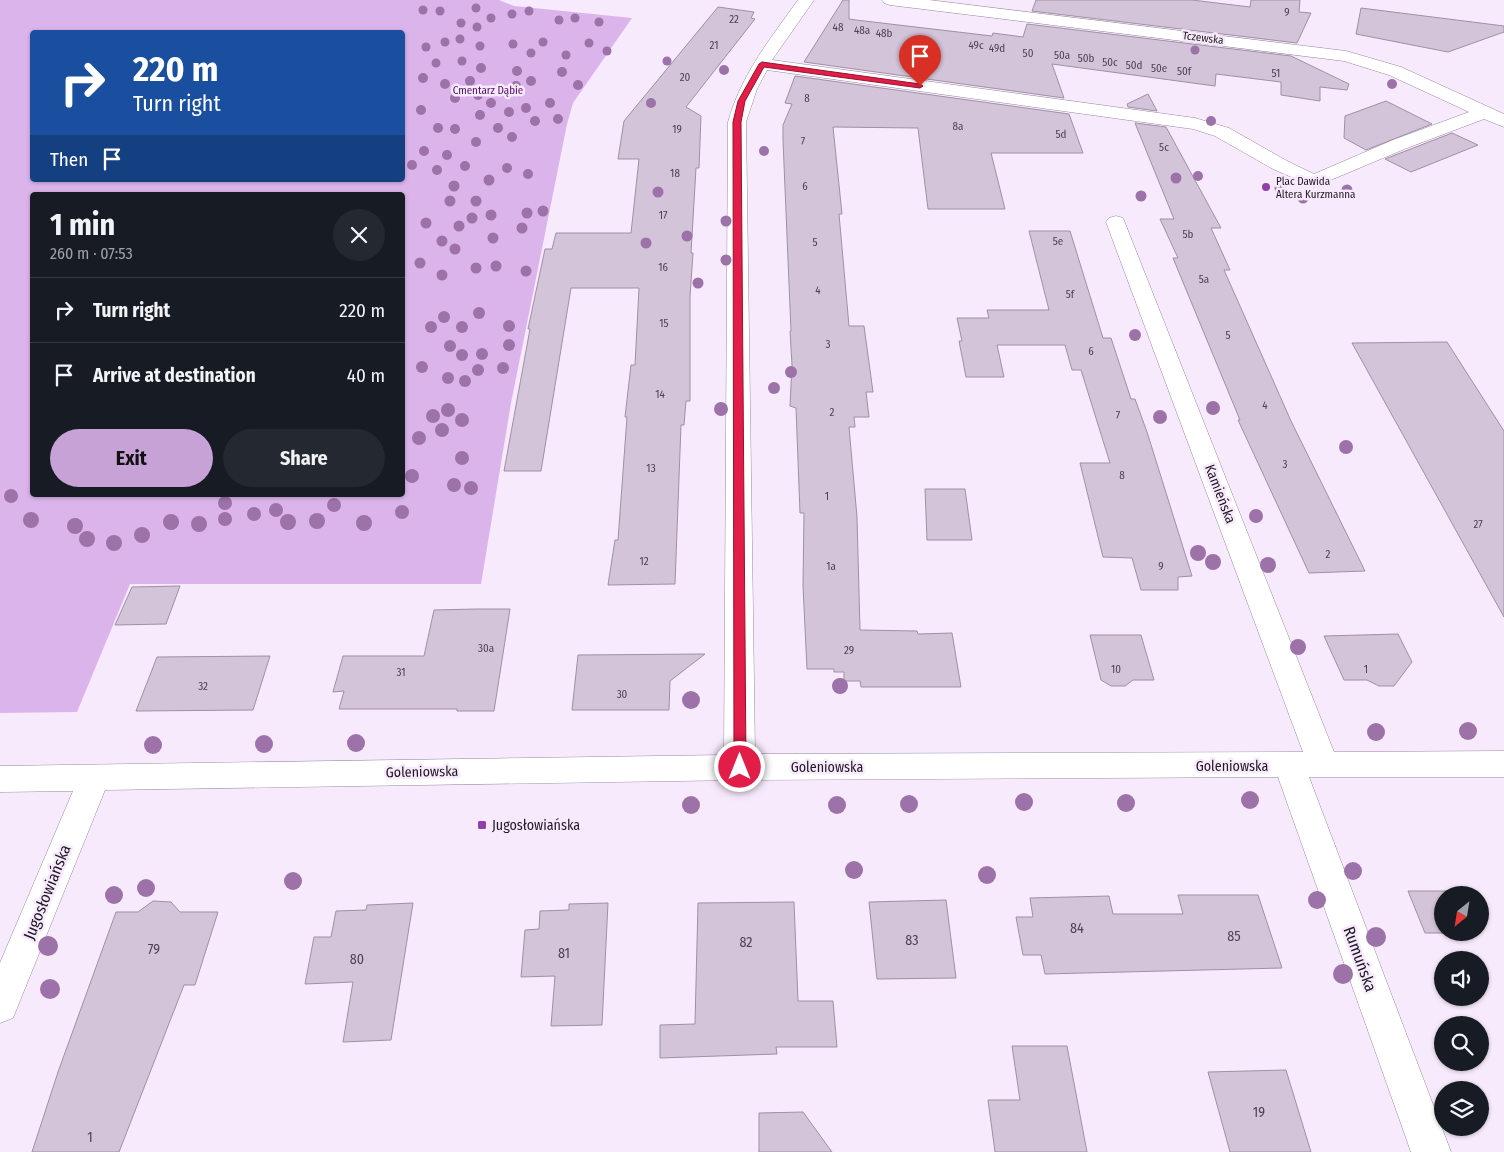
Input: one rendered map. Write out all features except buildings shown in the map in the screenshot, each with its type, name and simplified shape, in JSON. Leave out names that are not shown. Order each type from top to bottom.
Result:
[{"type":"street","points":[[740,767],[737,122],[741,101],[762,64],[806,0]]},
{"type":"street","name":"Tczewska","points":[[890,0],[1346,56],[1394,71],[1504,121]]},
{"type":"street","points":[[762,64],[1195,124],[1222,132],[1280,165],[1314,181],[1400,144],[1486,112]]},
{"type":"street","name":"Kamieńska","points":[[1116,222],[1324,766]]},
{"type":"street","name":"Goleniowska","points":[[0,779],[740,767],[1504,764]]},
{"type":"street","name":"Rumuńska","points":[[1289,765],[1431,1152]]},
{"type":"street","name":"Jugosłowiańska","points":[[0,1006],[94,778]]},
{"type":"green space","name":"Cmentarz Dąbie","points":[[0,0],[499,0],[514,6],[632,18],[573,103],[567,124],[511,403],[481,584],[130,584],[77,712],[0,713]]},
{"type":"place","name":"Plac Dawida Altera Kurzmanna","points":[[1266,187]]},
{"type":"place","name":"Jugosłowiańska","points":[[482,825]]},
{"type":"route","points":[[740,767],[737,122],[741,101],[762,64],[920,86]]}]
